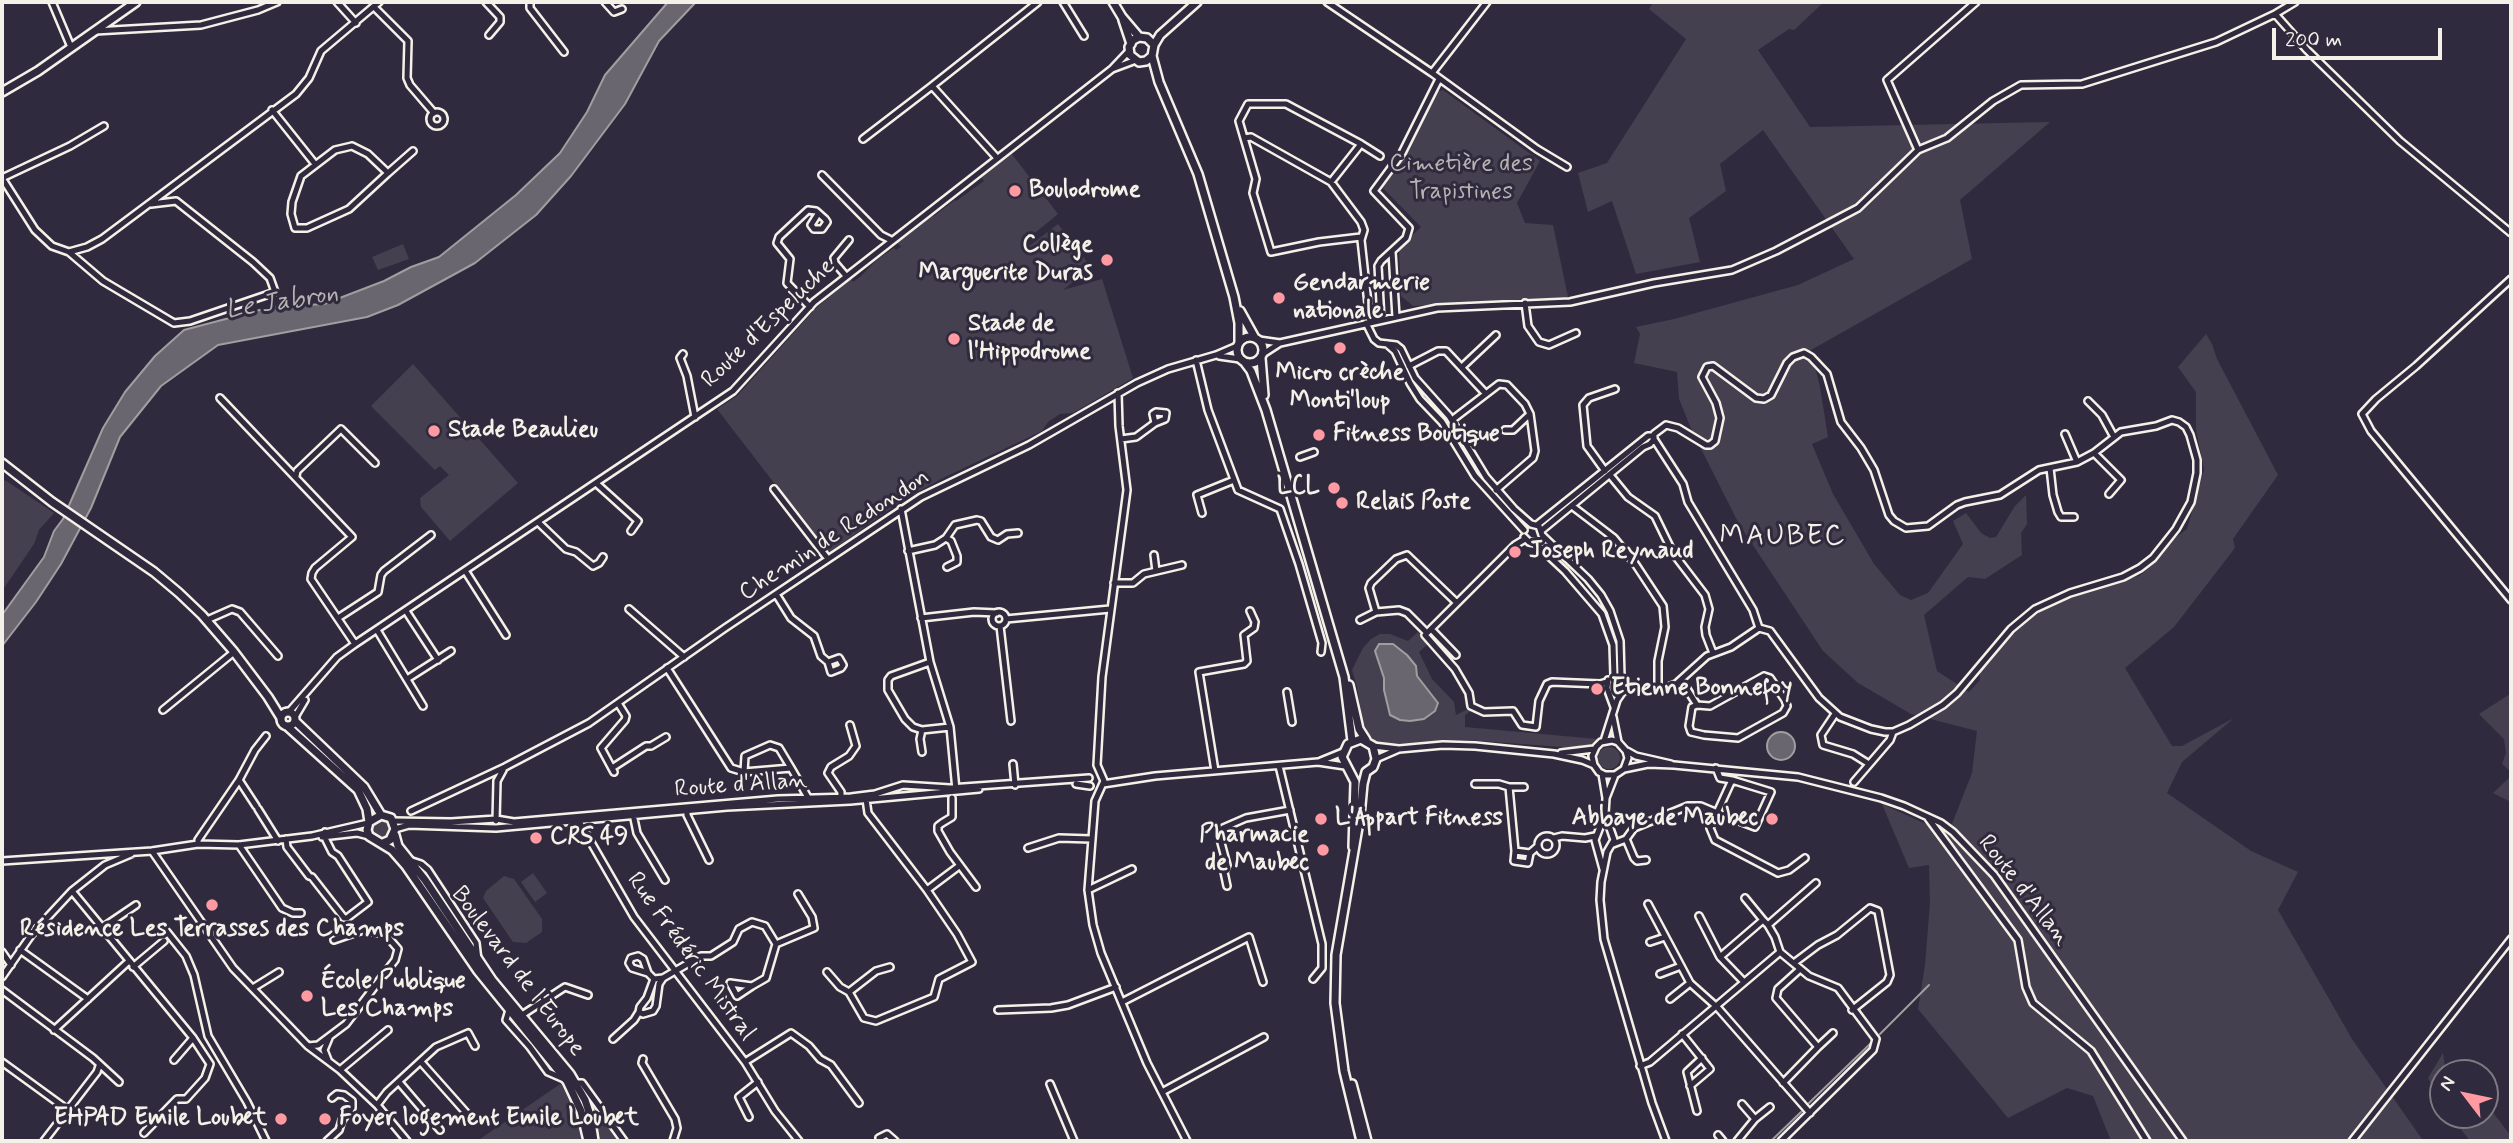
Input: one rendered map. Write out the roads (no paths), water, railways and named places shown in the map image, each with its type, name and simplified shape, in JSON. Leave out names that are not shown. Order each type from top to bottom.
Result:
[{"type":"main road","points":[[2,92],[136,2]]},
{"type":"main road","points":[[1113,2],[1122,16],[1154,45]]},
{"type":"main road","points":[[1197,2],[1168,26],[1154,45],[1152,57],[1159,82],[1198,174],[1234,297],[1242,361],[1251,371],[1266,410],[1344,677],[1352,741],[1343,752],[1354,782],[1351,837],[1353,847]]},
{"type":"main road","points":[[1122,16],[1130,47],[1159,82]]},
{"type":"main road","points":[[1130,47],[1143,37],[1168,26]]},
{"type":"main road","points":[[1139,61],[1152,57]]},
{"type":"main road","points":[[1234,297],[1246,325],[1263,346],[1266,410]]},
{"type":"main road","points":[[1238,344],[1246,337],[1257,339]]},
{"type":"main road","points":[[1242,361],[1255,363],[1262,356]]},
{"type":"main road","points":[[2,463],[51,501],[153,572],[207,620],[268,697],[364,787],[381,815]]},
{"type":"main road","points":[[1344,677],[1351,691],[1359,729],[1373,746],[1377,759],[1373,767],[1366,772],[1358,774],[1347,769]]},
{"type":"main road","points":[[289,716],[282,724],[358,790],[367,808],[369,836],[375,842],[390,840],[394,828],[388,816],[381,815],[369,823]]},
{"type":"main road","points":[[1352,741],[1366,740]]},
{"type":"main road","points":[[1361,1141],[1335,1003],[1335,979],[1340,924],[1366,772]]},
{"type":"main road","name":"Boulevard de l'Europe","points":[[394,828],[398,846],[478,960],[571,1082],[590,1115],[594,1141]]},
{"type":"main road","name":"Boulevard de l'Europe","points":[[383,843],[418,881],[478,971],[571,1082],[588,1141]]},
{"type":"main road","points":[[1345,1065],[1349,1069],[1367,1141]]},
{"type":"street","points":[[52,2],[71,47]]},
{"type":"street","points":[[94,32],[201,25],[258,10],[277,2]]},
{"type":"street","points":[[337,2],[356,23]]},
{"type":"street","points":[[486,2],[500,17],[500,22],[489,35]]},
{"type":"street","points":[[530,2],[530,8],[564,52]]},
{"type":"street","points":[[605,2],[614,12],[622,9]]},
{"type":"street","points":[[863,139],[1038,2]]},
{"type":"street","points":[[1063,2],[1084,36]]},
{"type":"street","points":[[1327,2],[1537,149],[1567,167]]},
{"type":"street","points":[[1432,73],[1488,2]]},
{"type":"street","points":[[1918,150],[1887,80],[1976,2]]},
{"type":"street","points":[[1257,339],[1280,343],[1437,308],[1570,302],[1654,283],[1732,270],[1858,208],[1918,150],[1947,138],[1993,100],[2021,85],[2082,84],[2216,42],[2295,2]]},
{"type":"street","points":[[69,252],[102,239],[296,94],[309,78],[321,51],[376,4],[408,41],[407,78],[434,113]]},
{"type":"street","points":[[2275,14],[2307,50],[2400,141],[2511,233]]},
{"type":"street","name":"Route d'Espeluche","points":[[289,716],[337,657],[597,484],[741,384],[810,307],[891,240],[1112,69],[1130,47]]},
{"type":"street","name":"Route d'Espeluche","points":[[1112,69],[1139,61]]},
{"type":"street","points":[[1381,320],[1378,267],[1406,238],[1409,228],[1374,191],[1402,153],[1439,79]]},
{"type":"street","points":[[932,86],[997,158]]},
{"type":"street","points":[[1362,237],[1271,252],[1253,193],[1256,179],[1239,121],[1248,104],[1286,104],[1380,156]]},
{"type":"street","points":[[272,110],[315,164]]},
{"type":"street","points":[[104,126],[70,146],[2,178],[35,230],[52,246],[69,252],[103,281],[174,323],[190,321],[275,292],[270,278],[253,261],[176,201],[151,204]]},
{"type":"street","points":[[1244,138],[1251,137],[1331,182],[1361,222],[1364,230],[1362,237],[1368,323],[1374,339],[1400,348],[1420,385],[1452,420],[1472,458],[1496,490],[1538,528],[1601,595],[1610,611],[1620,641],[1621,677],[1634,688]]},
{"type":"street","points":[[1331,182],[1361,144]]},
{"type":"street","points":[[388,173],[368,154],[352,146],[335,150],[301,176],[295,190],[291,214],[295,228],[307,228],[349,209],[413,151]]},
{"type":"street","points":[[822,175],[881,235],[891,240]]},
{"type":"street","points":[[810,307],[787,283],[790,259],[777,243],[779,237],[808,210],[818,214]]},
{"type":"street","points":[[846,276],[834,258],[849,240]]},
{"type":"street","points":[[1392,251],[1396,317]]},
{"type":"street","points":[[2511,279],[2363,411],[2362,418],[2511,600]]},
{"type":"street","points":[[1525,303],[1528,326],[1539,342],[1549,345],[1576,333]]},
{"type":"street","points":[[1462,367],[1496,335]]},
{"type":"street","points":[[1262,356],[1280,343]]},
{"type":"street","name":"Chemin de Redondon","points":[[411,811],[572,733],[901,509],[1029,445],[1118,393],[1168,369],[1216,355],[1238,344]]},
{"type":"street","points":[[1387,344],[1395,352],[1420,399],[1447,429],[1475,476],[1524,530],[1525,538],[1529,542],[1535,542],[1583,589],[1602,614],[1613,645],[1614,676],[1608,688],[1614,707],[1613,717],[1604,741],[1594,750],[1592,759],[1602,774],[1606,798],[1605,814],[1597,840],[1603,869]]},
{"type":"street","points":[[1409,366],[1438,351],[1446,351],[1486,394]]},
{"type":"street","points":[[683,354],[680,358],[687,376],[695,417]]},
{"type":"street","points":[[1428,633],[1455,669],[1469,693],[1471,706],[1484,712],[1513,711],[1522,725],[1536,727],[1539,701],[1547,684],[1600,684],[1622,693],[1634,688],[1658,689],[1682,681],[1713,653],[1731,647],[1759,628],[1770,631],[1819,698],[1835,714],[1871,729],[1893,732],[1927,715],[1950,699],[1987,660],[2011,629],[2035,609],[2070,593],[2140,568],[2153,558],[2176,530],[2192,502],[2197,473],[2193,443],[2186,427],[2172,420],[2156,426],[2121,432],[2094,453],[2077,462],[2039,470],[2000,495],[1956,505],[1928,526],[1915,529],[1899,526],[1889,515],[1874,470],[1841,422],[1827,374],[1811,357],[1804,354],[1787,363],[1771,394],[1764,399],[1750,394],[1721,370],[1713,366],[1707,368],[1702,377],[1716,403],[1720,418],[1718,434],[1710,445],[1672,425],[1666,425],[1538,528],[1535,542]]},
{"type":"street","name":"Chemin de Redondon","points":[[1216,355],[1242,361]]},
{"type":"street","points":[[1196,360],[1208,410],[1238,490],[1280,509],[1322,643],[1321,652]]},
{"type":"street","points":[[1452,420],[1499,384],[1507,385],[1525,404],[1530,414],[1535,451],[1532,457],[1496,490]]},
{"type":"street","points":[[1615,389],[1589,398],[1583,405],[1587,446],[1628,497],[1655,516],[1673,553],[1705,596],[1709,609],[1706,635],[1713,653]]},
{"type":"street","points":[[1118,393],[1127,490],[1098,720],[1098,783],[1088,890],[1101,953],[1162,1092],[1187,1141]]},
{"type":"street","points":[[220,398],[352,537],[312,573],[312,579],[355,644]]},
{"type":"street","points":[[2088,401],[2102,415],[2114,437]]},
{"type":"street","points":[[1505,430],[1513,429],[1530,414]]},
{"type":"street","points":[[1121,439],[1136,437],[1155,423]]},
{"type":"street","points":[[296,476],[297,471],[341,429],[374,463]]},
{"type":"street","points":[[2065,434],[2077,462]]},
{"type":"street","points":[[1653,438],[1683,484],[1688,502],[1753,610],[1759,628]]},
{"type":"street","points":[[1300,457],[1314,452]]},
{"type":"street","points":[[2094,453],[2121,480],[2109,494]]},
{"type":"street","points":[[2050,468],[2058,512],[2061,517],[2074,517]]},
{"type":"street","points":[[1524,530],[1538,528],[1572,506],[1608,473]]},
{"type":"street","points":[[1202,513],[1197,495],[1234,480]]},
{"type":"street","points":[[597,484],[638,521],[631,531]]},
{"type":"street","points":[[775,489],[828,559]]},
{"type":"street","points":[[1572,506],[1578,513],[1607,531],[1636,565],[1663,606],[1665,627],[1658,661],[1658,689]]},
{"type":"street","points":[[901,509],[930,662],[950,726],[956,790]]},
{"type":"street","points":[[908,551],[935,545],[946,538],[955,525],[977,520],[981,521],[991,537],[998,540],[1007,534],[1018,533]]},
{"type":"street","points":[[539,523],[566,549],[576,552],[593,565],[603,558]]},
{"type":"street","points":[[338,618],[378,592],[384,571],[431,535]]},
{"type":"street","points":[[946,538],[951,541],[957,556],[957,562],[947,567]]},
{"type":"street","points":[[1428,633],[1525,538]]},
{"type":"street","points":[[1154,555],[1156,571]]},
{"type":"street","points":[[1376,612],[1369,588],[1371,583],[1396,559],[1407,555],[1457,603]]},
{"type":"street","points":[[1114,583],[1133,583],[1144,574],[1182,565]]},
{"type":"street","points":[[466,572],[506,635]]},
{"type":"street","points":[[776,594],[791,618],[814,636],[821,656],[828,662]]},
{"type":"street","points":[[207,620],[232,609],[240,612],[278,656]]},
{"type":"street","points":[[629,609],[684,657]]},
{"type":"street","points":[[997,625],[1006,619],[1110,609]]},
{"type":"street","points":[[1360,620],[1376,612],[1399,610],[1407,613],[1456,655]]},
{"type":"street","points":[[405,611],[438,660]]},
{"type":"street","points":[[1215,771],[1198,675],[1202,671],[1244,664],[1247,661],[1244,635],[1254,628],[1251,611]]},
{"type":"street","points":[[981,613],[997,625]]},
{"type":"street","points":[[921,618],[997,613],[1003,614],[1006,619]]},
{"type":"street","points":[[997,613],[993,618],[997,625],[1011,720]]},
{"type":"street","points":[[377,630],[423,706]]},
{"type":"street","points":[[407,679],[451,651]]},
{"type":"street","points":[[163,710],[234,652]]},
{"type":"street","points":[[930,662],[891,676],[887,685],[905,719],[913,727],[922,730],[950,726]]},
{"type":"street","points":[[667,668],[727,764],[744,772],[791,768]]},
{"type":"street","points":[[1614,676],[1621,677]]},
{"type":"street","points":[[1764,676],[1770,678],[1787,706],[1783,713],[1738,738],[1691,732],[1690,713],[1692,707],[1697,705],[1710,706],[1764,676]]},
{"type":"street","points":[[1682,681],[1697,705]]},
{"type":"street","points":[[1614,707],[1626,683]]},
{"type":"street","points":[[1287,692],[1292,722]]},
{"type":"street","points":[[618,703],[626,716],[625,720],[601,748],[613,770],[646,746],[666,737]]},
{"type":"street","points":[[1835,714],[1821,735],[1823,745],[1853,754],[1869,764]]},
{"type":"street","points":[[1606,798],[1615,775],[1624,769],[1627,762],[1626,751],[1618,742],[1613,717]]},
{"type":"street","points":[[841,799],[841,792],[828,773],[831,767],[849,756],[856,746],[850,725]]},
{"type":"street","points":[[922,730],[922,752]]},
{"type":"street","points":[[1854,782],[1891,740],[1893,732]]},
{"type":"street","points":[[198,844],[198,840],[266,736]]},
{"type":"street","points":[[1604,741],[1618,742]]},
{"type":"street","points":[[744,772],[745,756],[770,745],[779,748],[810,800]]},
{"type":"street","points":[[1373,746],[1399,749],[1443,745],[1554,754],[1594,765]]},
{"type":"street","points":[[1377,759],[1399,749]]},
{"type":"street","points":[[1554,754],[1594,750]]},
{"type":"street","name":"Route d'Allan","points":[[1626,751],[1674,765]]},
{"type":"street","name":"Route d'Allan","points":[[394,828],[496,819],[514,822],[1015,786],[1115,782],[1318,762],[1343,752]]},
{"type":"street","name":"Route d'Allan","points":[[1318,762],[1347,769]]},
{"type":"street","points":[[1013,764],[1015,786]]},
{"type":"street","name":"Route d'Allan","points":[[1624,769],[1648,764],[1674,765],[1828,783],[1881,798],[1926,816],[1952,832],[1994,875],[2183,1141]]},
{"type":"street","points":[[1097,765],[1091,776],[1098,783]]},
{"type":"street","points":[[1279,766],[1322,944],[1322,968],[1313,979]]},
{"type":"street","points":[[496,828],[497,781],[505,767]]},
{"type":"street","points":[[1716,768],[1720,778],[1771,792],[1755,827],[1734,819]]},
{"type":"street","points":[[1602,774],[1615,775]]},
{"type":"street","points":[[488,775],[497,781]]},
{"type":"street","name":"Route d'Allan","points":[[1015,786],[1091,776],[1098,783]]},
{"type":"street","points":[[239,780],[278,841]]},
{"type":"street","points":[[1732,780],[1710,828],[1715,840],[1774,872],[1783,872],[1805,858]]},
{"type":"street","points":[[1475,784],[1524,787]]},
{"type":"street","name":"Route d'Allan","points":[[866,797],[903,785],[956,790]]},
{"type":"street","points":[[802,801],[804,787]]},
{"type":"street","points":[[1508,787],[1514,861],[1528,863],[1529,855]]},
{"type":"street","points":[[827,972],[840,987],[849,992],[860,1013],[869,1020],[885,1018],[934,997],[939,979],[972,962],[957,934],[927,890],[868,813],[866,797]]},
{"type":"street","points":[[952,798],[952,817],[938,826],[938,831],[976,887]]},
{"type":"street","points":[[1539,850],[1538,840],[1544,836],[1562,836],[1597,840],[1604,850],[1612,840],[1624,839],[1634,828],[1688,806],[1701,806],[1718,813]]},
{"type":"street","points":[[687,810],[709,860]]},
{"type":"street","points":[[1227,886],[1224,872],[1227,865],[1220,839],[1223,828],[1246,818],[1290,810]]},
{"type":"street","points":[[633,814],[637,833],[665,880]]},
{"type":"street","points":[[1605,814],[1612,840],[1603,869],[1600,900],[1604,939],[1640,1066],[1666,1141]]},
{"type":"street","points":[[1926,816],[2018,940],[2026,986],[2032,1003],[2091,1051],[2147,1141]]},
{"type":"street","name":"Route d'Allan","points":[[394,828],[409,825],[496,828],[577,818]]},
{"type":"street","name":"Rue Frédéric Mistral","points":[[577,818],[634,917],[745,1062],[775,1111],[799,1141]]},
{"type":"street","points":[[2,861],[152,851],[198,844],[239,845],[278,841],[325,834],[369,823]]},
{"type":"street","points":[[1597,840],[1604,830],[1612,840]]},
{"type":"street","points":[[325,834],[357,833],[369,836]]},
{"type":"street","points":[[286,839],[287,847],[309,876],[344,918],[347,918],[368,902],[338,856],[332,852],[325,834]]},
{"type":"street","points":[[1028,848],[1059,838],[1091,839]]},
{"type":"street","points":[[1539,850],[1548,855],[1555,850],[1554,838]]},
{"type":"street","points":[[1624,839],[1637,861],[1646,860]]},
{"type":"street","points":[[239,845],[282,908],[293,913],[301,912]]},
{"type":"street","points":[[1515,851],[1529,855],[1539,850]]},
{"type":"street","points":[[152,851],[233,968],[308,1046],[340,1070],[377,1105],[407,1141]]},
{"type":"street","points":[[104,865],[133,852]]},
{"type":"street","points":[[2,977],[20,950],[72,891],[104,865],[113,854]]},
{"type":"street","points":[[927,890],[960,866]]},
{"type":"street","points":[[1088,890],[1132,869]]},
{"type":"street","points":[[1720,957],[1816,883]]},
{"type":"street","points":[[72,891],[208,1059],[210,1070],[186,1099],[177,1099],[144,1133]]},
{"type":"street","points":[[776,944],[814,928],[812,917],[798,894]]},
{"type":"street","points":[[1745,898],[1775,937],[1780,952],[1794,962],[1799,970],[1833,984],[1876,1039],[1873,1050],[1781,1141]]},
{"type":"street","points":[[1647,904],[1690,983],[1718,1007],[1810,1113]]},
{"type":"street","points":[[102,928],[136,905]]},
{"type":"street","points":[[1794,962],[1837,935],[1869,909],[1878,911],[1890,975],[1887,982],[1852,1010]]},
{"type":"street","points":[[1699,916],[1720,957],[1744,982]]},
{"type":"street","points":[[648,973],[654,978],[663,978],[701,956],[710,956],[733,942],[739,929],[751,922],[765,926],[776,944],[766,978],[752,986]]},
{"type":"street","points":[[308,1046],[318,1045],[329,1038],[352,1016],[395,960],[398,949],[385,934],[363,930],[334,940]]},
{"type":"street","points":[[167,932],[186,956],[194,975],[208,1036],[247,1102],[266,1141]]},
{"type":"street","points":[[1122,1002],[1249,937],[1263,982]]},
{"type":"street","points":[[1650,942],[1665,937]]},
{"type":"street","points":[[2352,1141],[2511,939]]},
{"type":"street","points":[[54,1030],[131,964],[164,941]]},
{"type":"street","points":[[20,950],[88,999]]},
{"type":"street","points":[[2,952],[11,965]]},
{"type":"street","points":[[1640,1066],[1650,1062],[1780,952]]},
{"type":"street","points":[[1660,974],[1681,966]]},
{"type":"street","points":[[849,992],[876,971],[890,967]]},
{"type":"street","points":[[1799,970],[1778,989],[1776,998],[1818,1047]]},
{"type":"street","points":[[253,988],[279,972]]},
{"type":"street","points":[[613,1038],[634,1020],[647,998],[654,978]]},
{"type":"street","points":[[639,1012],[643,1014],[653,1011],[663,978]]},
{"type":"street","points":[[1671,999],[1690,983]]},
{"type":"street","points":[[522,1015],[565,987],[588,995]]},
{"type":"street","points":[[998,1010],[1068,1005],[1116,987]]},
{"type":"street","points":[[2,990],[93,1058],[119,1082]]},
{"type":"street","points":[[340,1070],[388,1030]]},
{"type":"street","points":[[377,1105],[387,1092],[436,1047],[468,1033],[475,1046]]},
{"type":"street","points":[[745,1062],[791,1033],[810,1046],[820,1059],[831,1065],[859,1103]]},
{"type":"street","points":[[1783,1083],[1833,1033]]},
{"type":"street","points":[[1682,1034],[1710,1069],[1690,1086]]},
{"type":"street","points":[[1162,1092],[1264,1037]]},
{"type":"street","points":[[174,1059],[193,1038]]},
{"type":"street","points":[[329,1038],[324,1050],[330,1063]]},
{"type":"street","points":[[1697,1111],[1686,1072],[1702,1058]]},
{"type":"street","points":[[643,1059],[642,1063],[675,1119],[677,1128],[673,1141]]},
{"type":"street","points":[[2,1062],[68,1110]]},
{"type":"street","points":[[421,1062],[469,1116]]},
{"type":"street","points":[[44,1141],[99,1066]]},
{"type":"street","points":[[399,1082],[440,1130]]},
{"type":"street","points":[[571,1082],[582,1083],[624,1141]]},
{"type":"street","points":[[749,1117],[739,1097],[758,1082]]},
{"type":"street","points":[[1050,1084],[1074,1141]]},
{"type":"street","points":[[327,1141],[339,1130],[342,1120],[352,1108],[352,1101],[344,1095],[337,1094],[332,1098]]},
{"type":"street","points":[[1742,1104],[1755,1119]]},
{"type":"street","points":[[1737,1141],[1755,1119],[1770,1107]]},
{"type":"street","points":[[880,1141],[879,1138],[887,1134],[895,1141]]},
{"type":"street","points":[[1718,1135],[1723,1141]]},
{"type":"waterway","points":[[1880,1034],[1929,985]]},
{"type":"waterway","points":[[1809,1103],[1871,1043]]},
{"type":"waterway","points":[[1771,1141],[1801,1112]]},
{"type":"tunnel","points":[[1720,814],[1734,819]]},
{"type":"place","name":"Boulodrome","points":[[1015,191]]},
{"type":"place","name":"Collège Marguerite Duras","points":[[1107,260]]},
{"type":"place","name":"Gendarmerie nationale","points":[[1279,298]]},
{"type":"place","name":"Stade de l'Hippodrome","points":[[954,339]]},
{"type":"place","name":"Micro crèche Monti'loup","points":[[1340,348]]},
{"type":"place","name":"Stade Beaulieu","points":[[434,431]]},
{"type":"place","name":"Fitness Boutique","points":[[1319,435]]},
{"type":"place","name":"LCL","points":[[1334,488]]},
{"type":"place","name":"Relais Poste","points":[[1342,503]]},
{"type":"place","name":"Joseph Reynaud","points":[[1515,552]]},
{"type":"place","name":"Etienne Bonnefoy","points":[[1597,689]]},
{"type":"place","name":"L'Appart Fitness","points":[[1321,819]]},
{"type":"place","name":"Abbaye de Maubec","points":[[1772,819]]},
{"type":"place","name":"CRS 49","points":[[536,838]]},
{"type":"place","name":"Pharmacie de Maubec","points":[[1323,850]]},
{"type":"place","name":"Résidence Les Terrasses des Champs","points":[[212,905]]},
{"type":"place","name":"École Publique Les Champs","points":[[307,996]]},
{"type":"place","name":"EHPAD Emile Loubet","points":[[281,1119]]},
{"type":"place","name":"Foyer logement Emile Loubet","points":[[325,1119]]},
{"type":"district","name":"MAUBEC","points":[[1783,538]]},
{"type":"park label","name":"Cimetière des Trapistines","points":[[1461,179]]},
{"type":"water label","name":"Le Jabron","points":[[282,303]]}]
